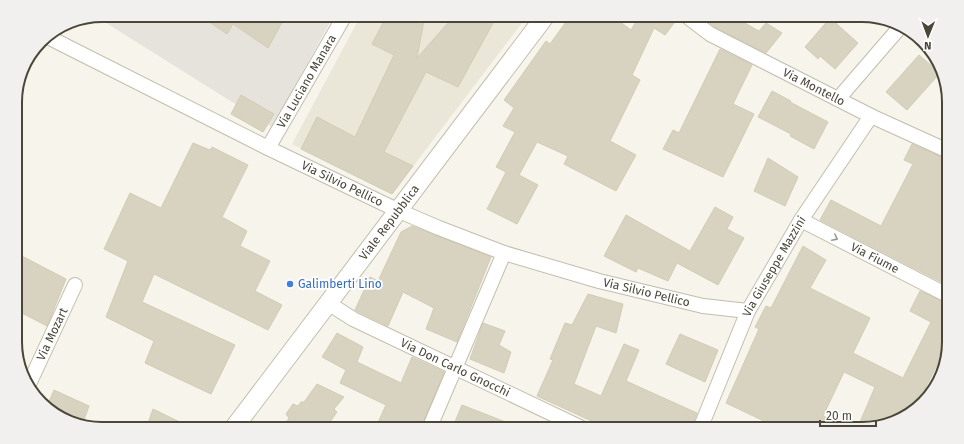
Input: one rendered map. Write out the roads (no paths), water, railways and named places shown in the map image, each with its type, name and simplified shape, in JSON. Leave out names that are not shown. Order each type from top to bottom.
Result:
[{"type":"street","name":"Via Luciano Manara","points":[[268,148],[341,22]]},
{"type":"street","name":"Viale Repubblica","points":[[237,422],[541,22]]},
{"type":"street","name":"Via Montello","points":[[694,22],[710,34],[871,116],[942,148]]},
{"type":"street","points":[[838,99],[897,30]]},
{"type":"street","name":"Via Silvio Pellico","points":[[52,39],[268,148],[397,210],[504,253],[599,281],[711,307],[748,312]]},
{"type":"street","name":"Via Giuseppe Mazzini","points":[[703,422],[748,312],[801,220],[871,116]]},
{"type":"street","name":"Via Fiume","points":[[801,220],[942,292]]},
{"type":"street","points":[[432,422],[504,253]]},
{"type":"street","name":"Via Mozart","points":[[31,378],[75,285]]},
{"type":"street","name":"Via Don Carlo Gnocchi","points":[[328,303],[353,320],[456,367],[570,422]]},
{"type":"place","name":"Galimberti Lino","points":[[290,284]]}]
